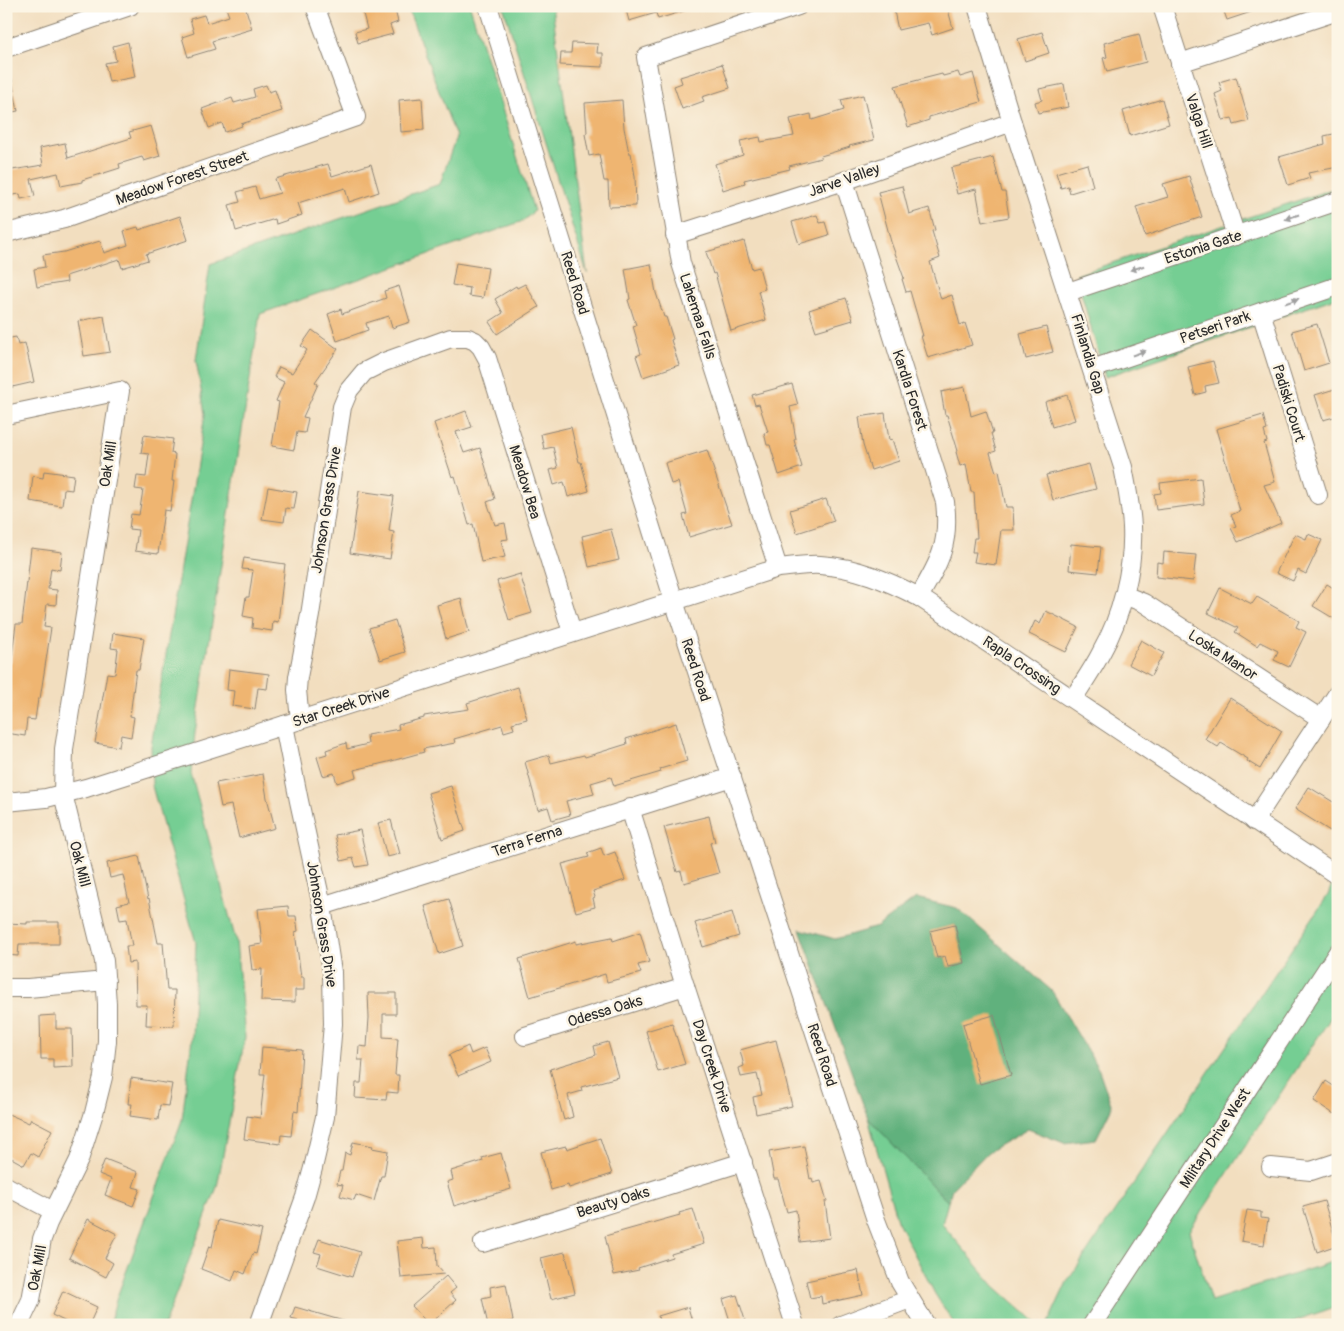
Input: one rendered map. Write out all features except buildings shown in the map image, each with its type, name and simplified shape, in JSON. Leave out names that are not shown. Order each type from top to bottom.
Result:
[{"type":"street","points":[[6,48],[130,6]]},
{"type":"street","name":"Meadow Forest Street","points":[[6,233],[64,219],[356,117],[315,6]]},
{"type":"street","name":"Reed Road","points":[[488,6],[674,601],[876,1220],[893,1266],[926,1325]]},
{"type":"street","name":"Lahemaa Falls","points":[[778,568],[681,263],[646,57],[798,6]]},
{"type":"street","name":"Finlandia Gap","points":[[977,6],[1012,122],[1123,467],[1129,498],[1133,529],[1124,596],[1116,621],[1102,653],[1073,699]]},
{"type":"street","name":"Valga Hill","points":[[1162,6],[1236,236]]},
{"type":"street","points":[[1180,63],[1338,11]]},
{"type":"street","name":"Jarve Valley","points":[[675,235],[844,180],[1012,122]]},
{"type":"street","name":"Kardla Forest","points":[[844,180],[945,502],[947,521],[945,545],[919,597]]},
{"type":"street","name":"Estonia Gate","points":[[1068,292],[1338,202]]},
{"type":"street","name":"Petseri Park","points":[[1092,369],[1338,286]]},
{"type":"street","name":"Padiski Court","points":[[1261,312],[1318,495]]},
{"type":"street","name":"Johnson Grass Drive","points":[[260,1325],[305,1196],[325,1117],[333,1024],[332,972],[322,906],[299,801],[292,723],[342,407],[352,385],[370,368],[451,338],[468,338]]},
{"type":"street","name":"Meadow Bea","points":[[468,338],[481,347],[487,358],[572,632]]},
{"type":"street","name":"Oak Mill","points":[[6,415],[120,390],[64,749],[63,794],[100,942],[106,981],[107,1041],[94,1113],[79,1160],[53,1211],[42,1239],[31,1300],[19,1325]]},
{"type":"street","name":"Rapla Crossing","points":[[674,601],[778,568],[820,565],[853,570],[883,579],[919,597],[1338,876]]},
{"type":"street","name":"Loska Manor","points":[[1124,596],[1144,603],[1320,719]]},
{"type":"street","name":"Star Creek Drive","points":[[6,802],[46,798],[63,794],[674,601]]},
{"type":"street","points":[[1254,821],[1338,693]]},
{"type":"street","name":"Terra Ferna","points":[[322,906],[732,777]]},
{"type":"street","name":"Day Creek Drive","points":[[630,808],[794,1325]]},
{"type":"street","name":"Military Drive West","points":[[1092,1325],[1338,952]]},
{"type":"street","points":[[6,988],[28,988],[106,981]]},
{"type":"street","name":"Odessa Oaks","points":[[525,1036],[685,986]]},
{"type":"street","name":"Beauty Oaks","points":[[483,1243],[743,1162]]},
{"type":"street","points":[[1271,1167],[1311,1171],[1338,1162]]},
{"type":"street","points":[[6,1186],[53,1211]]},
{"type":"street","points":[[841,1325],[910,1299]]},
{"type":"green space","points":[[407,6],[470,6],[534,211],[523,221],[260,314],[195,733],[191,773],[236,941],[245,1037],[217,1187],[164,1325],[109,1325],[117,1297],[182,1120],[192,1038],[196,943],[152,786],[151,746],[205,414],[196,360],[210,264],[440,184],[456,137]]},
{"type":"green space","points":[[503,6],[552,6],[587,273]]},
{"type":"green space","points":[[1338,187],[1338,297],[1105,377],[1076,275]]},
{"type":"green space","points":[[1338,868],[1338,1007],[1189,1231],[1211,1301],[1338,1260],[1338,1306],[1288,1325],[1047,1325],[1067,1282],[1328,895]]},
{"type":"green space","points":[[916,898],[957,908],[1052,991],[1099,1070],[1112,1107],[1096,1139],[1064,1143],[1028,1129],[988,1152],[952,1189],[948,1202],[868,1118],[800,929],[835,939],[877,927]],"holes":[[[955,925],[964,963],[948,967],[945,956],[937,958],[931,931]]]},
{"type":"green space","points":[[868,1118],[948,1202],[942,1224],[995,1286],[1039,1325],[955,1325],[935,1294],[897,1220]]}]
